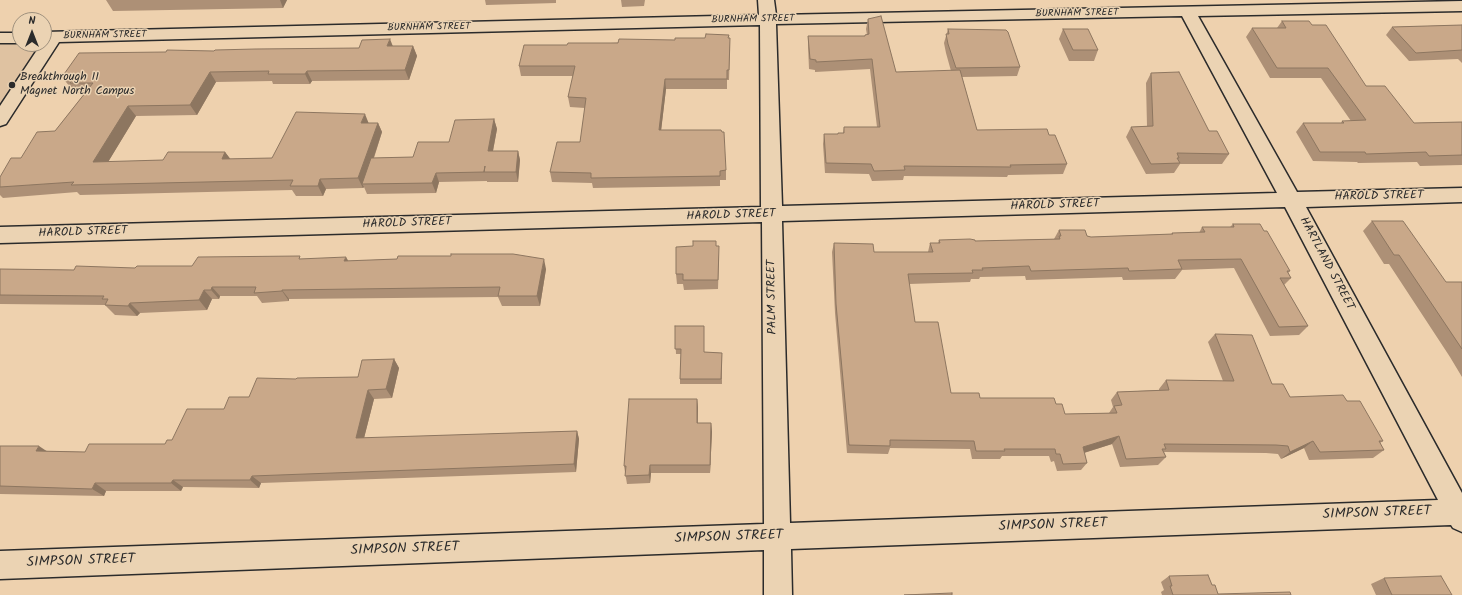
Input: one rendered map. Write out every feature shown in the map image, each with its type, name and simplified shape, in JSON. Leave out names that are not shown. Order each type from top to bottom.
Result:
[{"type":"street","name":"BURNHAM STREET","points":[[52,37],[767,10],[1188,12],[1462,6]]},
{"type":"street","name":"PALM STREET","points":[[767,10],[778,595]]},
{"type":"street","name":"HARTLAND STREET","points":[[1188,12],[1460,516]]},
{"type":"street","points":[[0,38],[12,38]]},
{"type":"street","points":[[0,120],[40,52]]},
{"type":"street","name":"HAROLD STREET","points":[[0,235],[1462,195]]},
{"type":"street","name":"SIMPSON STREET","points":[[0,566],[777,536],[1460,516]]},
{"type":"shaded area","name":"Breakthrough II Magnet North Campus","points":[[0,38],[12,38],[12,52],[44,52],[0,120]]},
{"type":"building","points":[[881,16],[896,72],[960,70],[977,130],[1047,129],[1049,135],[1055,135],[1067,164],[1010,165],[1011,167],[904,166],[905,170],[874,171],[871,164],[826,163],[824,134],[844,133],[844,127],[880,127],[872,59],[816,62],[816,60],[810,59],[808,36],[865,36],[869,34],[868,19]]},
{"type":"building","points":[[1282,21],[1309,21],[1312,25],[1326,25],[1366,86],[1385,86],[1414,123],[1462,122],[1462,155],[1429,156],[1426,152],[1366,154],[1365,152],[1320,152],[1303,123],[1344,123],[1342,121],[1366,120],[1328,68],[1277,68],[1252,28],[1286,28]]},
{"type":"building","points":[[1462,25],[1462,50],[1416,53],[1392,27]]},
{"type":"building","points":[[948,29],[1006,30],[1020,67],[956,68],[948,44],[946,34],[949,34]]},
{"type":"building","points":[[1063,29],[1088,29],[1098,50],[1073,50]]},
{"type":"building","points":[[706,34],[729,35],[729,70],[727,70],[727,79],[665,79],[659,130],[721,130],[724,132],[726,170],[720,171],[720,176],[591,178],[591,173],[550,172],[557,142],[580,142],[586,98],[568,97],[575,66],[519,66],[524,45],[618,43],[619,39],[675,40],[675,38],[705,38]]},
{"type":"building","points":[[390,39],[387,46],[413,46],[405,70],[307,71],[305,74],[268,74],[269,71],[210,72],[190,105],[128,106],[93,162],[163,160],[168,152],[225,152],[222,159],[272,158],[296,112],[365,114],[361,123],[378,123],[358,178],[320,179],[318,186],[290,186],[293,180],[71,185],[74,182],[0,187],[0,177],[11,158],[21,158],[37,132],[55,131],[93,83],[70,83],[75,76],[62,77],[79,53],[166,52],[167,50],[214,51],[359,48],[362,40]]},
{"type":"building","points":[[1179,72],[1209,131],[1217,131],[1229,154],[1177,153],[1179,158],[1177,158],[1180,163],[1151,164],[1131,127],[1153,126],[1151,73]]},
{"type":"building","points":[[494,119],[488,151],[518,151],[516,172],[436,173],[432,183],[362,184],[371,158],[413,157],[418,142],[449,142],[455,120]]},
{"type":"building","points":[[1372,221],[1403,221],[1446,282],[1462,282],[1462,349],[1399,255],[1394,255]]},
{"type":"building","points":[[1233,224],[1260,224],[1264,231],[1267,231],[1290,271],[1287,271],[1291,278],[1280,278],[1308,326],[1279,327],[1241,259],[1178,260],[1182,269],[1129,271],[1128,268],[1031,271],[1029,266],[982,268],[983,270],[972,270],[973,273],[908,274],[915,322],[938,322],[951,393],[979,393],[980,398],[1054,398],[1056,404],[1062,404],[1065,414],[1117,413],[1114,406],[1122,405],[1117,392],[1169,390],[1166,380],[1234,381],[1215,334],[1252,335],[1272,384],[1283,384],[1290,397],[1343,395],[1347,401],[1360,401],[1383,441],[1379,441],[1384,450],[1320,452],[1313,441],[1290,452],[1288,446],[1276,445],[1164,444],[1166,449],[1162,449],[1166,457],[1126,459],[1119,436],[1083,447],[1087,463],[1063,464],[1060,454],[1056,454],[1055,449],[1004,449],[1005,451],[976,451],[974,441],[890,440],[890,446],[849,445],[836,304],[834,243],[873,244],[874,252],[933,252],[930,243],[940,243],[939,240],[970,239],[975,241],[1060,239],[1059,236],[1061,236],[1059,230],[1085,230],[1087,236],[1091,237],[1173,234],[1172,233],[1205,232],[1202,227],[1234,227]]},
{"type":"building","points":[[693,241],[716,241],[716,246],[719,246],[718,280],[683,280],[683,274],[676,274],[676,247],[693,246]]},
{"type":"building","points":[[451,254],[513,254],[544,259],[537,296],[498,296],[500,287],[282,290],[254,293],[256,287],[212,287],[211,290],[204,290],[199,300],[130,303],[128,306],[105,305],[108,299],[102,299],[104,296],[0,295],[0,269],[74,270],[76,266],[135,268],[137,266],[192,266],[198,257],[300,256],[299,259],[346,257],[344,261],[397,259],[398,256],[451,256]]},
{"type":"building","points":[[675,326],[704,326],[704,352],[722,353],[721,379],[680,379],[681,349],[675,349]]},
{"type":"building","points":[[394,359],[386,389],[368,390],[356,438],[577,431],[574,464],[252,476],[250,480],[173,480],[171,483],[95,483],[92,489],[0,486],[0,446],[39,446],[36,451],[85,452],[89,444],[165,444],[167,440],[172,440],[187,409],[224,409],[229,397],[249,397],[257,378],[296,379],[358,377],[362,360]]},
{"type":"building","points":[[629,399],[697,399],[697,423],[711,423],[710,465],[650,465],[649,475],[625,476],[626,466],[624,466]]},
{"type":"building","points":[[1208,575],[1212,585],[1215,585],[1218,594],[1290,592],[1291,595],[1173,595],[1169,576]]},
{"type":"building","points":[[1441,576],[1452,595],[1392,595],[1384,578]]},
{"type":"building","points":[[952,593],[952,595],[904,595]]},
{"type":"place","name":"Breakthrough II Magnet North Campus","points":[[12,85]]}]
